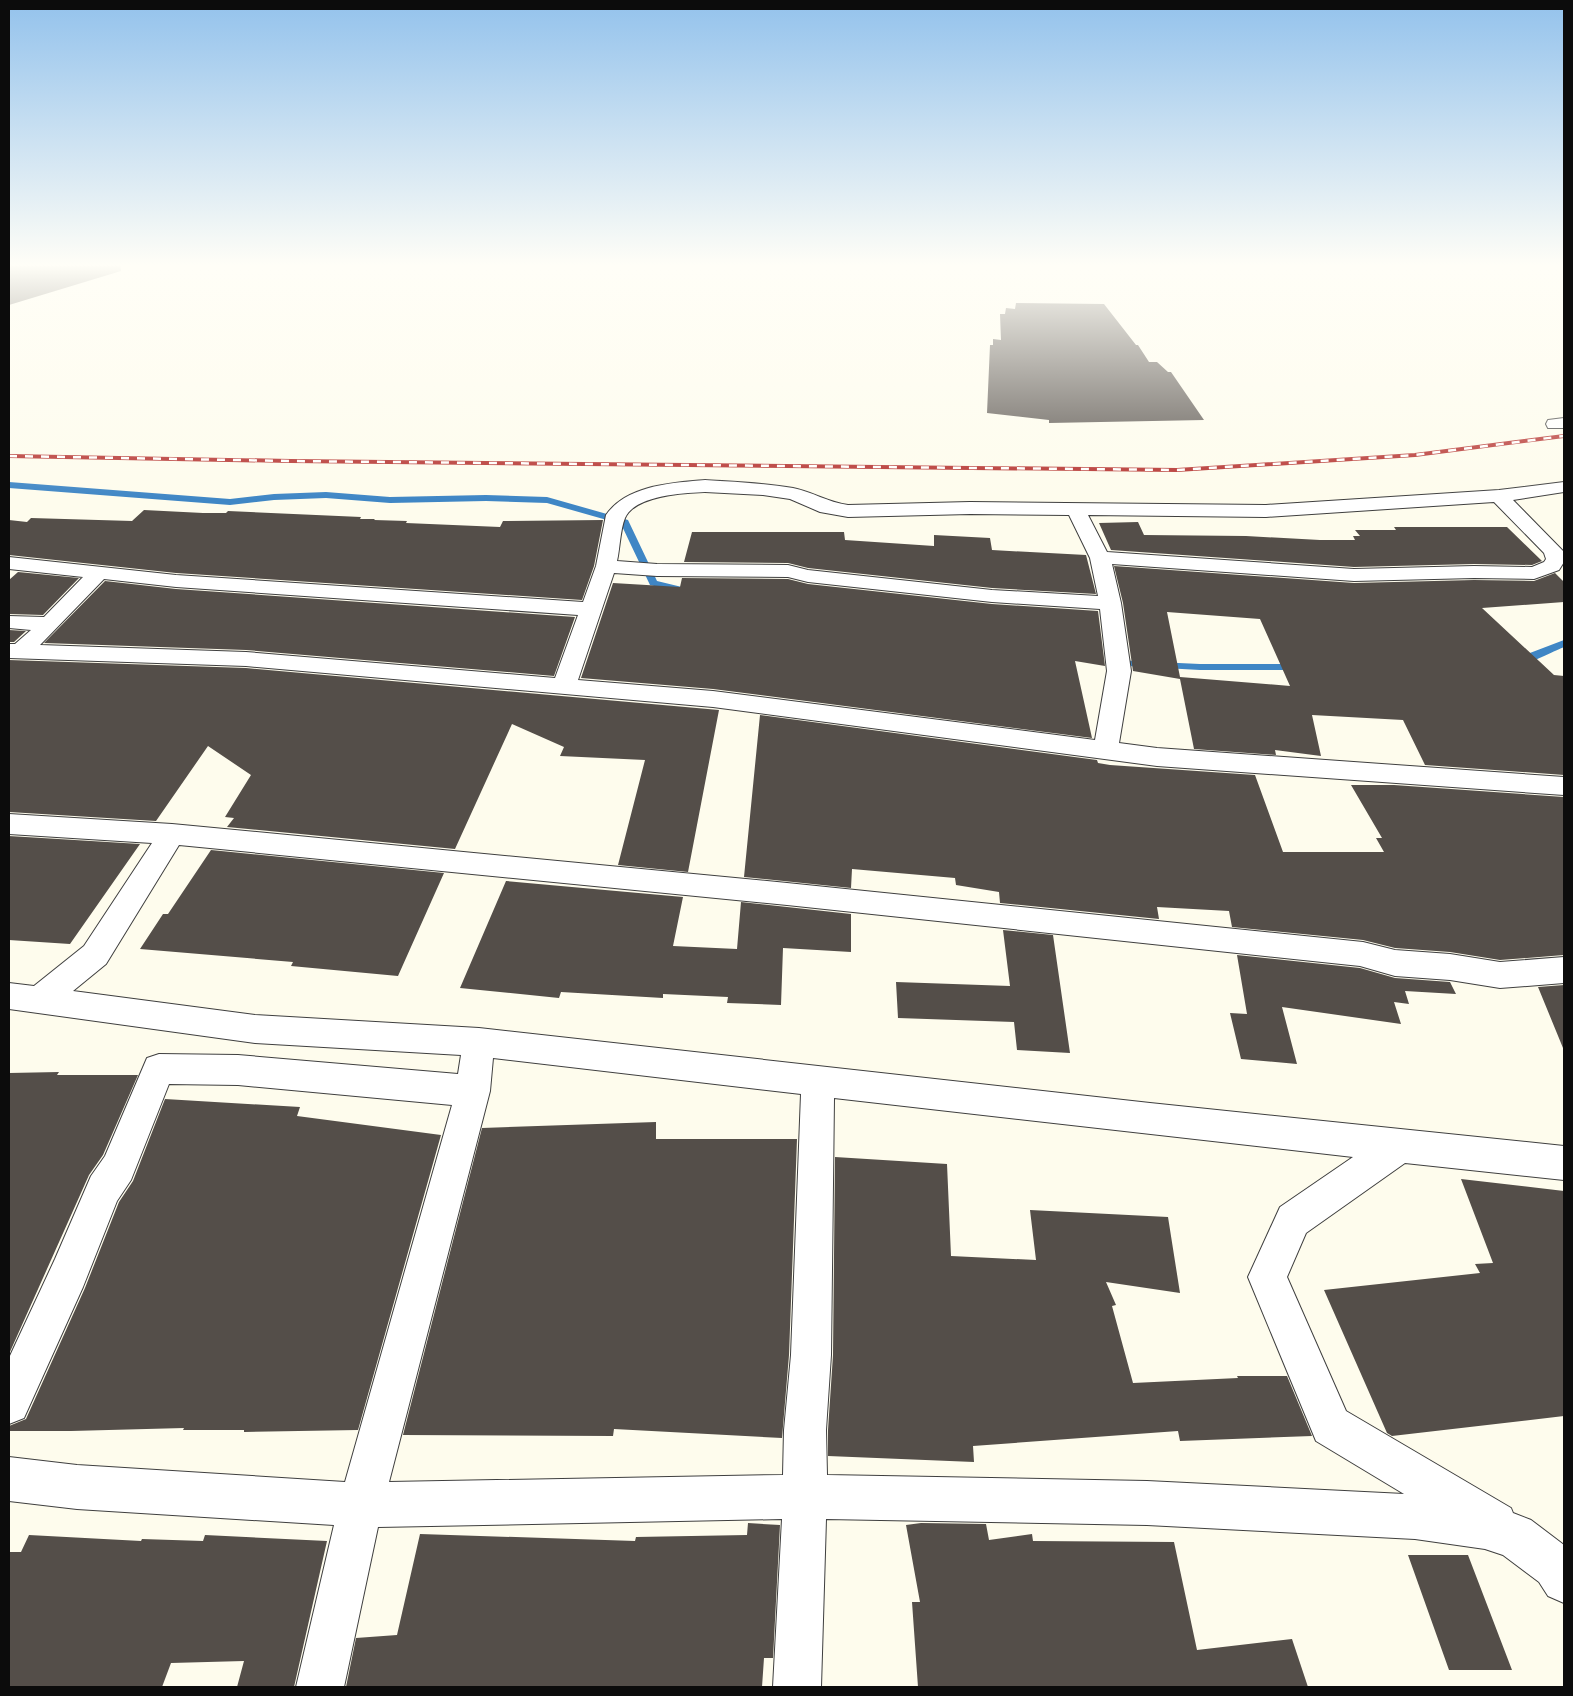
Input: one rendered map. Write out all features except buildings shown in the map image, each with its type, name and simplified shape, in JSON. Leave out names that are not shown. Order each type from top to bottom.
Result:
[{"type":"street","points":[[564,686],[606,566],[616,515],[629,504],[647,495],[673,488],[705,486],[763,488],[794,494],[827,508],[848,511],[970,508],[1266,511],[1499,496],[1564,487]]},
{"type":"street","points":[[1100,558],[1354,575],[1474,572],[1534,573],[1552,566],[1556,559],[1554,551],[1499,496]]},
{"type":"street","points":[[1076,510],[1100,558],[1110,603],[1119,671],[1106,749]]},
{"type":"street","points":[[9,563],[176,581],[592,609]]},
{"type":"street","points":[[606,566],[657,570],[788,571],[808,576],[992,596],[1110,603]]},
{"type":"street","points":[[15,651],[50,624],[100,572]]},
{"type":"street","points":[[9,622],[50,624]]},
{"type":"street","points":[[15,651],[246,659],[564,686],[713,699],[1106,749],[1157,758],[1564,786]]},
{"type":"street","points":[[9,824],[172,834],[1040,920],[1363,954],[1372,959],[1396,963],[1451,967],[1508,976],[1550,969],[1564,970]]},
{"type":"street","points":[[24,998],[95,956],[122,910],[172,834]]},
{"type":"street","points":[[24,998],[255,1029],[478,1042],[818,1082],[1564,1163]]},
{"type":"street","points":[[320,1687],[361,1505],[473,1091],[478,1042]]},
{"type":"street","points":[[9,1403],[69,1273],[104,1189],[118,1168],[159,1069],[238,1070],[473,1091]]},
{"type":"street","points":[[797,1687],[805,1497],[805,1430],[812,1336],[818,1082]]},
{"type":"street","points":[[1400,1146],[1293,1220],[1267,1277],[1331,1426],[1515,1536],[1555,1566],[1564,1580]]},
{"type":"street","points":[[9,1480],[77,1488],[361,1505],[805,1497],[1147,1503],[1415,1517],[1485,1527],[1515,1536]]},
{"type":"waterway","points":[[9,485],[230,502],[274,497],[326,495],[390,500],[486,498],[547,500],[625,522],[653,583],[683,590]]},
{"type":"waterway","points":[[1518,661],[1564,643]]},
{"type":"waterway","points":[[1114,663],[1200,667],[1297,667]]},
{"type":"railway","points":[[9,456],[291,461],[1177,470],[1415,455],[1564,436]]}]
